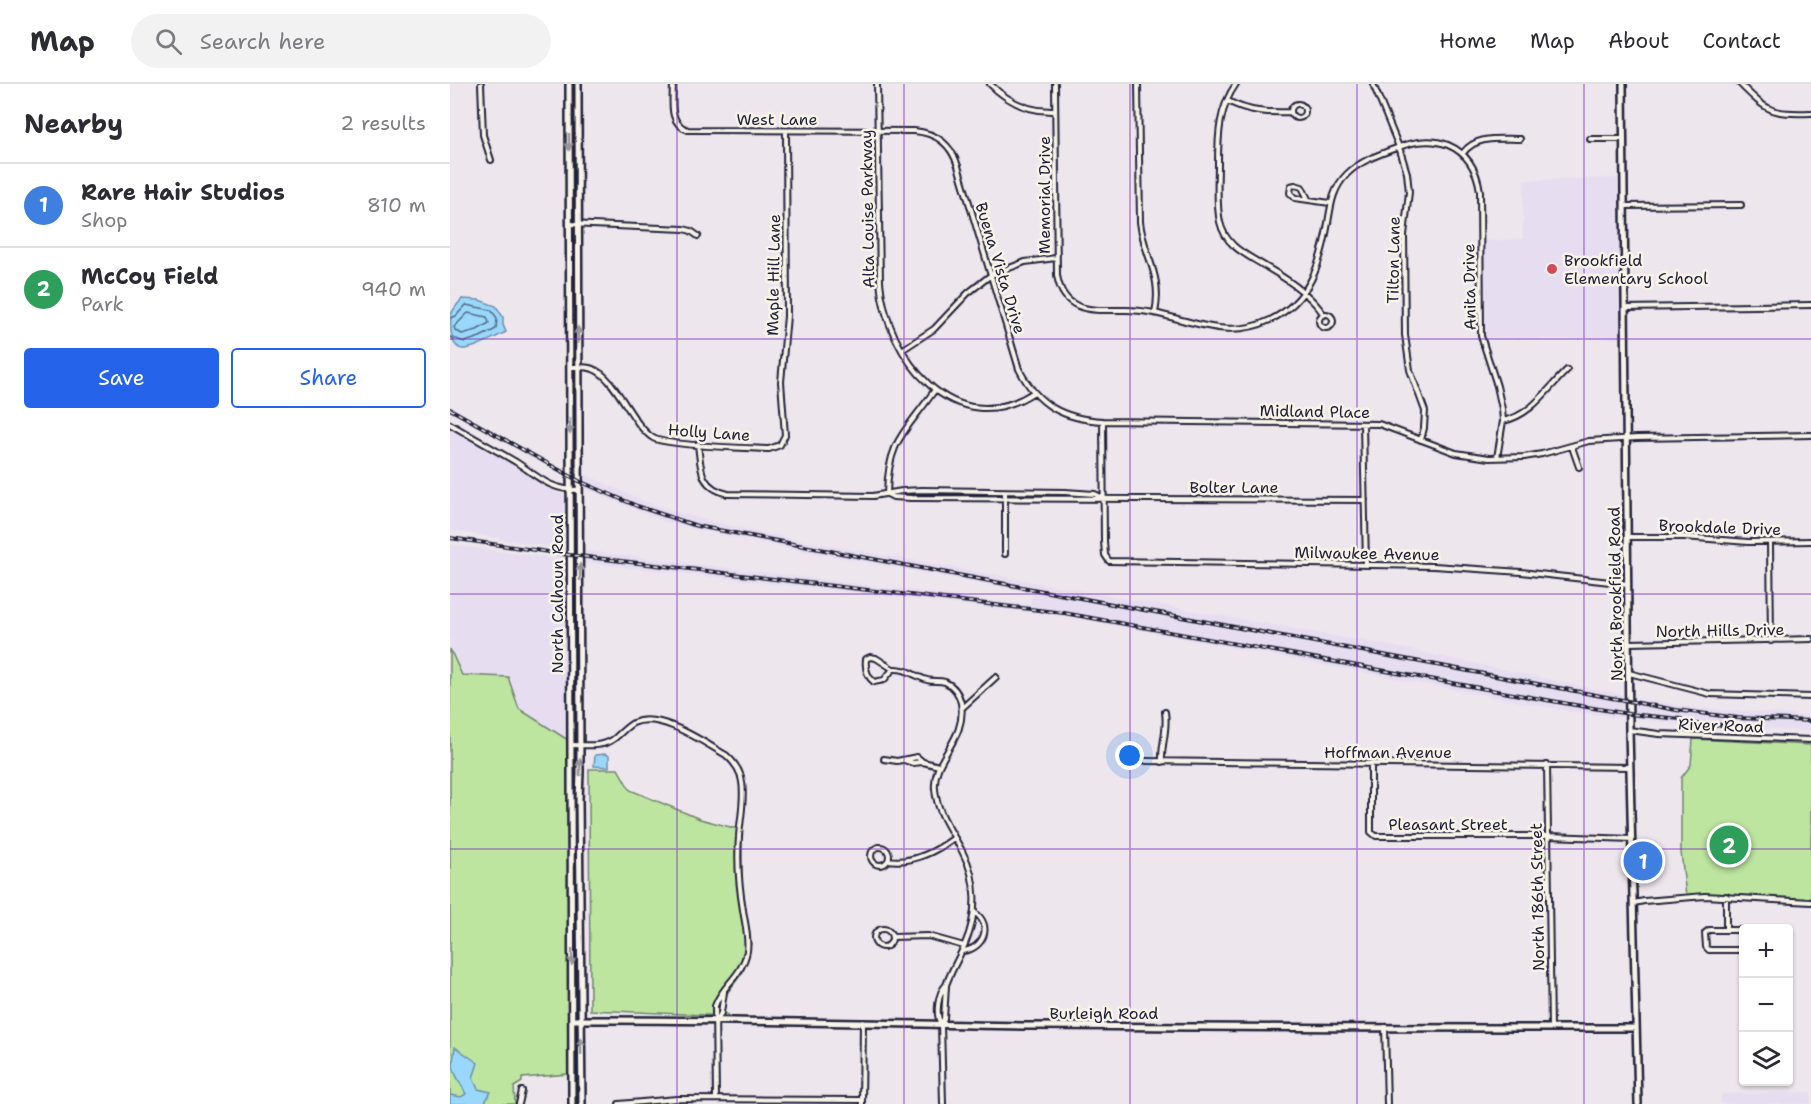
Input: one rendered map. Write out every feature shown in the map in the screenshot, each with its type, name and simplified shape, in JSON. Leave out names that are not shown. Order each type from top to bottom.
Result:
[{"type":"street","points":[[481,84],[481,121],[486,148],[491,160]]},
{"type":"street","name":"North Calhoun Road","points":[[569,84],[572,1104]]},
{"type":"street","name":"North Calhoun Road","points":[[578,84],[579,821],[582,1104]]},
{"type":"street","name":"West Lane","points":[[673,84],[673,110],[678,125],[684,129],[694,131],[877,131]]},
{"type":"street","name":"Alta Louise Parkway","points":[[878,84],[881,293],[889,325],[912,366],[934,391],[959,404],[982,408],[1004,406],[1034,392]]},
{"type":"street","points":[[990,84],[1016,104],[1035,110],[1055,111]]},
{"type":"street","name":"Memorial Drive","points":[[1055,84],[1056,258],[1059,286],[1071,301],[1091,311],[1130,310],[1155,313]]},
{"type":"street","points":[[1138,84],[1140,222],[1157,280],[1155,313],[1212,328],[1248,328],[1281,314],[1303,293],[1312,281],[1321,261],[1330,202],[1338,184],[1354,168],[1399,147],[1420,141],[1438,142],[1462,153],[1476,142],[1487,139],[1520,139]]},
{"type":"street","points":[[1236,84],[1219,122],[1218,207],[1223,230],[1236,249],[1270,269],[1303,293],[1324,315]]},
{"type":"street","name":"Tilton Lane","points":[[1373,84],[1406,166],[1409,186],[1404,235],[1405,335],[1408,361],[1425,411],[1421,440]]},
{"type":"street","name":"North Brookfield Road","points":[[1623,84],[1629,730],[1638,1104]]},
{"type":"street","points":[[1740,84],[1760,104],[1774,111],[1811,113]]},
{"type":"street","points":[[1228,101],[1245,109],[1262,112],[1291,112]]},
{"type":"street","name":"Maple Hill Lane","points":[[784,419],[781,382],[787,316],[786,131]]},
{"type":"street","name":"Buena Vista Drive","points":[[877,131],[924,132],[939,138],[950,148],[958,166],[1016,361],[1023,377],[1048,405],[1067,416],[1103,421]]},
{"type":"street","points":[[1590,139],[1623,139]]},
{"type":"street","name":"Anita Drive","points":[[1462,153],[1475,172],[1480,191],[1481,336],[1497,386],[1503,421],[1497,458]]},
{"type":"street","points":[[1308,199],[1302,187],[1295,184],[1291,186],[1291,196],[1308,199],[1330,202]]},
{"type":"street","points":[[1624,207],[1741,205]]},
{"type":"street","points":[[568,224],[684,229],[698,236]]},
{"type":"street","points":[[902,350],[934,329],[968,294],[991,275],[1024,261],[1056,258]]},
{"type":"street","points":[[1625,308],[1811,305]]},
{"type":"street","name":"Holly Lane","points":[[570,367],[594,369],[602,374],[641,425],[655,439],[773,448],[780,445],[785,438],[784,419]]},
{"type":"street","points":[[1503,421],[1518,416],[1533,406],[1567,370]]},
{"type":"street","points":[[887,494],[889,463],[897,442],[934,391]]},
{"type":"street","points":[[1103,421],[1103,498]]},
{"type":"street","name":"Midland Place","points":[[1103,421],[1384,425],[1456,453],[1497,458],[1542,454],[1589,441],[1811,435]]},
{"type":"street","points":[[450,424],[515,462],[541,481],[553,487],[579,490]]},
{"type":"street","points":[[1363,424],[1366,565]]},
{"type":"street","name":"Bolter Lane","points":[[698,444],[701,475],[711,486],[723,493],[813,496],[887,494],[902,491],[1005,492],[1095,494],[1103,498]]},
{"type":"street","points":[[1572,447],[1579,467]]},
{"type":"street","points":[[1005,492],[1005,554]]},
{"type":"street","name":"Bolter Lane","points":[[887,494],[893,497],[911,498],[1005,500],[1103,498],[1365,500]]},
{"type":"street","name":"Milwaukee Avenue","points":[[1103,498],[1106,559],[1113,562],[1482,568],[1628,584]]},
{"type":"street","name":"Brookdale Drive","points":[[1628,537],[1684,537],[1770,542],[1811,541]]},
{"type":"street","points":[[1770,542],[1771,641]]},
{"type":"street","name":"North Hills Drive","points":[[1629,643],[1811,639]]},
{"type":"street","points":[[893,669],[884,680],[874,682],[866,672],[866,659],[876,658],[893,669],[904,669],[928,681],[943,681],[960,697],[962,708],[958,733],[939,766],[935,779],[936,797],[944,820],[963,852],[974,891],[972,927],[946,985],[942,989],[939,1005],[943,1104]]},
{"type":"street","points":[[1629,673],[1710,694],[1811,697]]},
{"type":"street","points":[[962,708],[996,677]]},
{"type":"street","points":[[1162,762],[1162,745],[1167,728],[1165,712]]},
{"type":"street","points":[[571,745],[604,744],[632,724],[653,720],[673,726],[726,755],[737,766],[743,787],[739,872],[747,930],[747,949],[740,971],[717,999],[715,1006],[714,1014],[717,1021],[714,1101]]},
{"type":"street","name":"River Road","points":[[1629,730],[1659,734],[1811,740]]},
{"type":"street","points":[[884,759],[904,760],[917,757],[923,762],[939,766]]},
{"type":"street","name":"Hoffman Avenue","points":[[1146,761],[1630,767]]},
{"type":"street","name":"Pleasant Street","points":[[1371,763],[1372,835],[1382,837],[1549,836],[1632,839]]},
{"type":"street","name":"North 186th Street","points":[[1547,765],[1551,1028]]},
{"type":"street","points":[[888,860],[887,851],[882,847],[872,852],[871,858],[876,864],[884,864],[888,860],[899,861],[922,856],[954,838]]},
{"type":"street","points":[[1634,903],[1666,898],[1726,896],[1811,902]]},
{"type":"street","points":[[1726,896],[1726,929]]},
{"type":"street","points":[[962,951],[975,948],[985,932],[983,920],[974,912]]},
{"type":"street","points":[[882,930],[887,930],[892,937],[891,943],[884,947],[878,945],[875,940],[877,933],[882,930]]},
{"type":"street","points":[[1739,930],[1707,931],[1705,938],[1706,947],[1709,950],[1739,949]]},
{"type":"street","points":[[892,937],[928,936],[964,946]]},
{"type":"street","name":"Burleigh Road","points":[[572,1020],[1636,1028]]},
{"type":"street","points":[[619,1104],[663,1100],[862,1102],[863,1022]]},
{"type":"street","points":[[1385,1027],[1387,1104]]},
{"type":"street","points":[[519,1104],[522,1091]]},
{"type":"shaded area","name":"Brookfield Elementary School","points":[[1621,178],[1621,339],[1484,339],[1484,241],[1523,239],[1524,180]]},
{"type":"shaded area","points":[[450,428],[512,463],[539,484],[565,495],[567,500],[567,550],[450,530]]},
{"type":"shaded area","points":[[582,473],[646,502],[686,515],[760,533],[1406,649],[1623,695],[1622,718],[1563,710],[1070,617],[580,562],[580,550],[1030,605],[1032,593],[740,539],[665,522],[582,487]]},
{"type":"shaded area","points":[[450,545],[568,560],[568,740],[519,709],[507,677],[462,675],[450,649]]},
{"type":"shaded area","points":[[1635,699],[1696,708],[1811,716],[1811,731],[1698,726],[1636,719]]},
{"type":"shaded area","points":[[1811,1092],[1811,1104],[1721,1104],[1721,1094]]},
{"type":"green space","points":[[450,649],[462,675],[508,677],[519,709],[568,740],[569,1074],[522,1078],[522,1082],[514,1087],[515,1104],[450,1104]]},
{"type":"green space","points":[[1693,739],[1811,745],[1811,901],[1718,895],[1686,896],[1681,852],[1681,778],[1691,765]]},
{"type":"green space","points":[[589,769],[618,769],[630,790],[700,819],[742,830],[742,884],[751,944],[743,972],[724,1000],[723,1011],[729,1016],[590,1010]]},
{"type":"water","points":[[462,299],[479,300],[496,306],[503,317],[506,332],[470,348],[456,346],[452,337],[451,315]]},
{"type":"water","points":[[595,755],[609,756],[609,767],[594,766]]},
{"type":"water","points":[[455,1047],[478,1063],[473,1078],[478,1089],[491,1092],[484,1104],[450,1104],[450,1095],[461,1097],[466,1094],[453,1068]]},
{"type":"railway","points":[[450,409],[579,481],[637,506],[697,526],[1676,710],[1738,718],[1811,721]]},
{"type":"railway","points":[[450,538],[570,555],[1064,613],[1569,704],[1629,714],[1681,719]]},
{"type":"railway","points":[[1688,724],[1727,725]]},
{"type":"place","name":"Brookfield Elementary School","points":[[1552,269]]},
{"type":"place","name":"McCoy Field","points":[[1729,845]]},
{"type":"place","name":"Rare Hair Studios","points":[[1643,861]]}]
